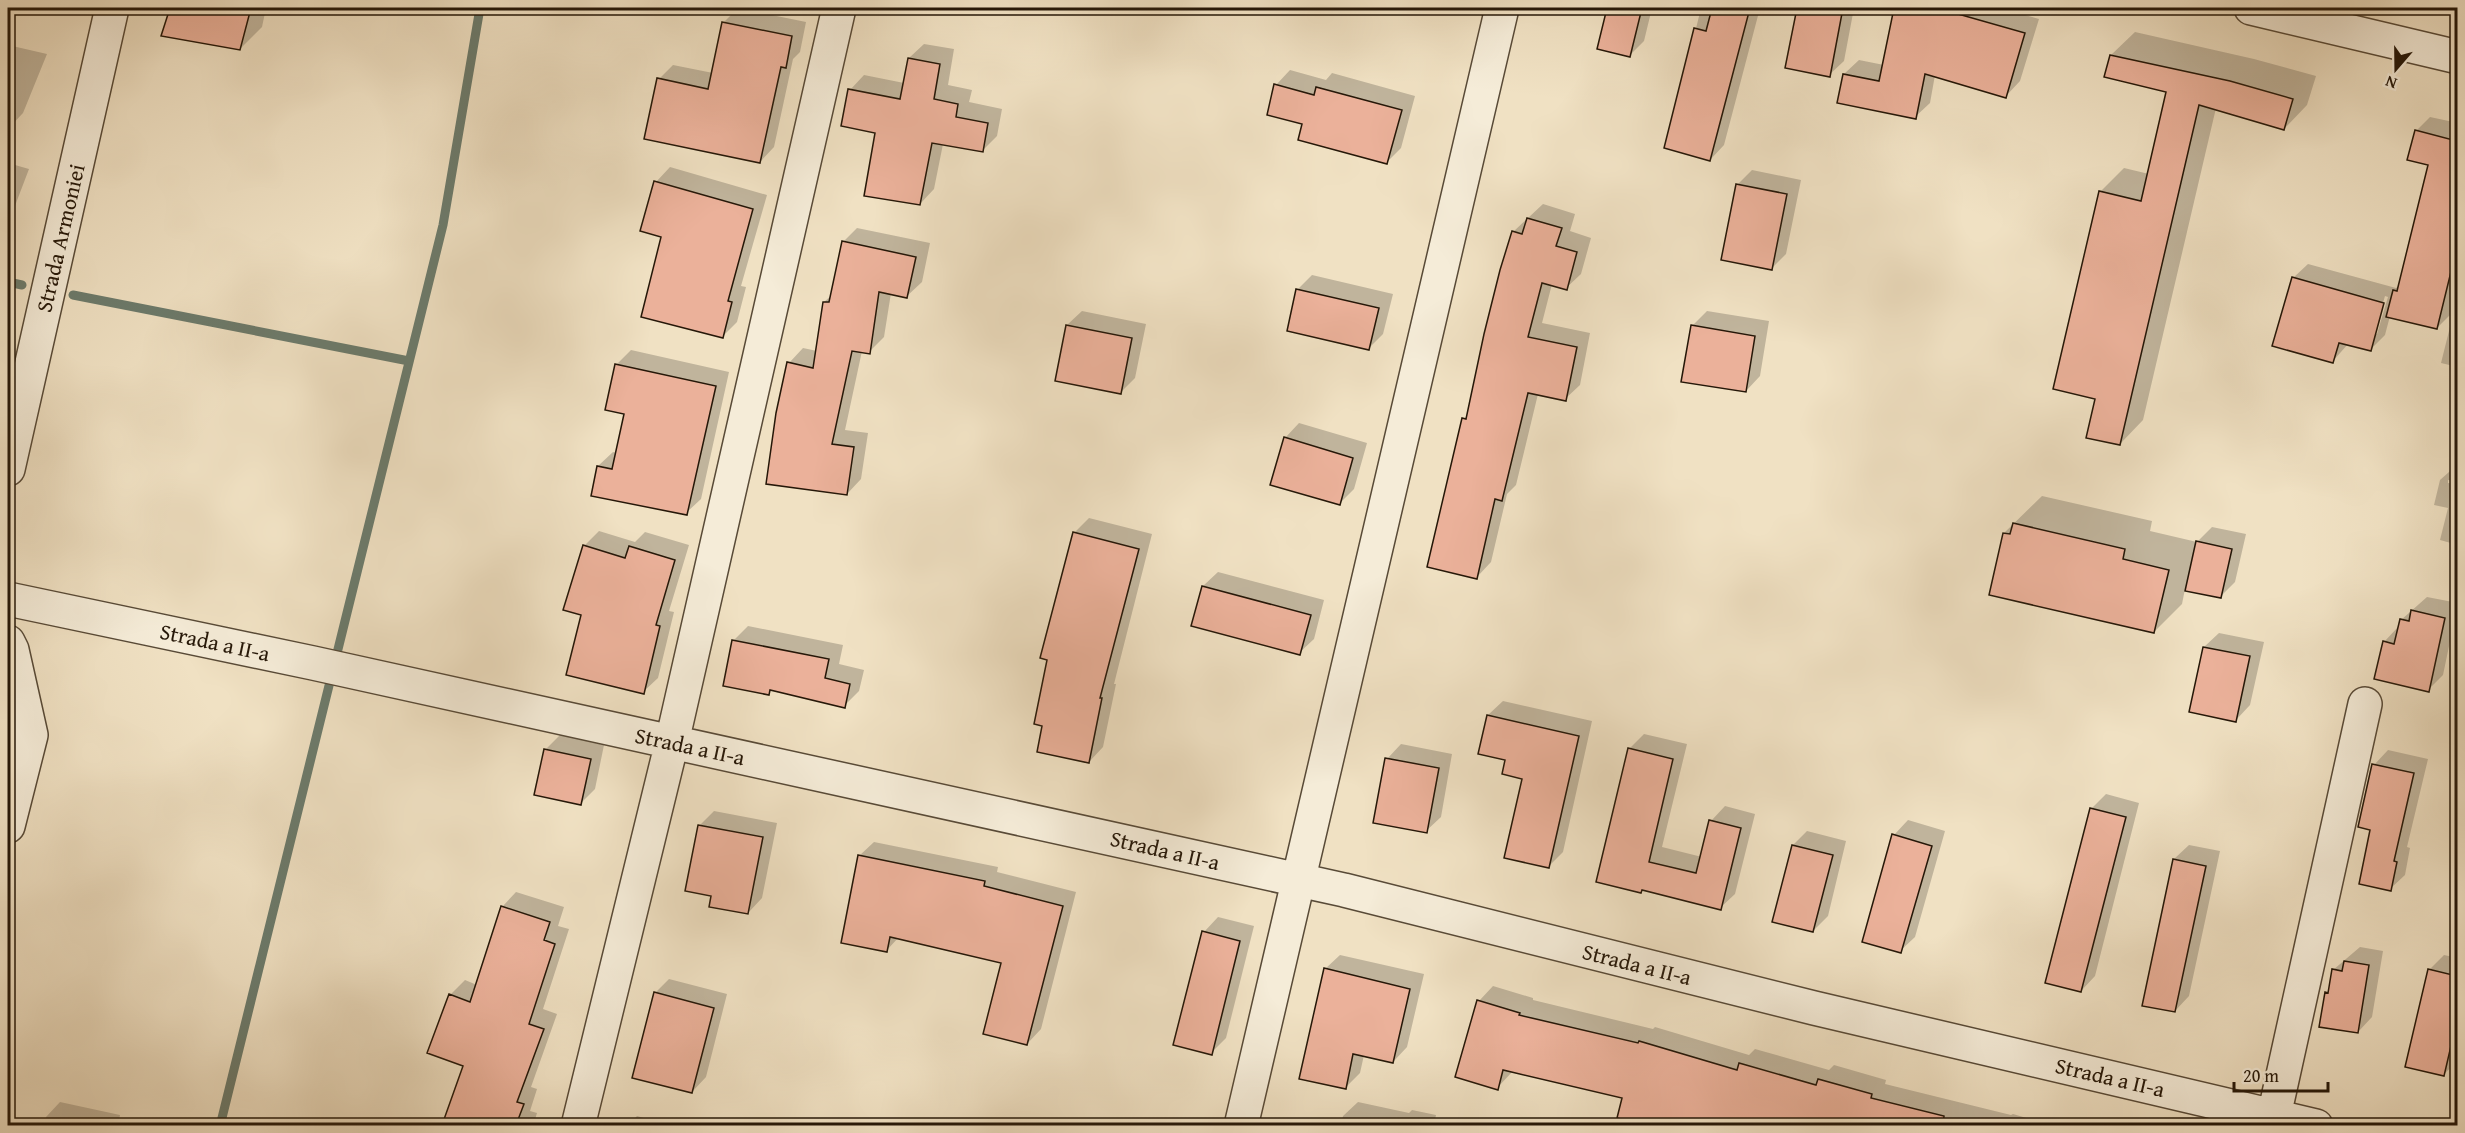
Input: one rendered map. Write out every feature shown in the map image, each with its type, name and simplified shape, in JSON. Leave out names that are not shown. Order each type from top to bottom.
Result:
[{"type":"street","name":"Strada Armoniei","points":[[8,469],[112,8]]},
{"type":"street","points":[[578,1125],[672,742],[839,8]]},
{"type":"street","points":[[1241,1125],[1502,8]]},
{"type":"street","points":[[2251,8],[2457,57]]},
{"type":"street","name":"Strada a II-a","points":[[8,599],[313,663],[1299,879],[1814,1008],[2316,1125]]},
{"type":"street","points":[[8,642],[12,650],[31,735],[8,826]]},
{"type":"street","points":[[2274,1116],[2365,704]]},
{"type":"building","points":[[170,8],[251,8],[240,50],[161,36]]},
{"type":"building","points":[[1607,8],[1642,8],[1630,57],[1597,49]]},
{"type":"building","points":[[1712,8],[1750,8],[1710,161],[1664,148],[1694,28],[1706,31]]},
{"type":"building","points":[[1797,8],[1843,8],[1830,77],[1785,68]]},
{"type":"building","points":[[1894,8],[1937,8],[2025,33],[2006,98],[1925,74],[1916,119],[1837,103],[1843,74],[1879,81]]},
{"type":"building","points":[[722,22],[792,36],[786,68],[781,67],[760,163],[644,139],[657,78],[708,89]]},
{"type":"building","points":[[2110,55],[2230,81],[2293,99],[2284,130],[2199,105],[2120,445],[2086,438],[2095,399],[2053,389],[2099,191],[2141,201],[2166,92],[2104,77]]},
{"type":"building","points":[[908,58],[940,64],[934,99],[958,104],[956,117],[988,123],[983,152],[932,143],[920,205],[864,196],[875,133],[841,126],[848,89],[900,99]]},
{"type":"building","points":[[1274,84],[1314,95],[1316,87],[1402,110],[1387,164],[1298,140],[1302,124],[1267,115]]},
{"type":"building","points":[[2415,130],[2457,141],[2457,247],[2437,329],[2386,317],[2393,290],[2397,291],[2428,165],[2407,160]]},
{"type":"building","points":[[654,181],[753,209],[728,301],[732,302],[723,338],[641,317],[661,237],[640,231]]},
{"type":"building","points":[[1736,184],[1787,194],[1772,270],[1721,260]]},
{"type":"building","points":[[1527,218],[1562,228],[1556,246],[1577,252],[1567,290],[1542,283],[1528,337],[1577,347],[1566,401],[1528,393],[1502,501],[1495,499],[1477,579],[1427,567],[1462,418],[1466,419],[1500,270],[1512,231],[1522,234]]},
{"type":"building","points":[[842,241],[916,257],[907,298],[879,292],[870,354],[852,351],[832,444],[854,447],[847,495],[766,484],[776,413],[787,362],[813,368],[823,302],[829,302]]},
{"type":"building","points":[[2292,277],[2384,303],[2371,351],[2339,343],[2333,363],[2272,346]]},
{"type":"building","points":[[1296,289],[1379,308],[1369,350],[1287,331]]},
{"type":"building","points":[[1066,325],[1132,338],[1121,394],[1055,381]]},
{"type":"building","points":[[1691,325],[1755,336],[1746,392],[1681,382]]},
{"type":"building","points":[[615,364],[716,386],[687,515],[591,496],[597,466],[612,469],[624,414],[605,410]]},
{"type":"building","points":[[1284,437],[1353,458],[1340,505],[1270,485]]},
{"type":"building","points":[[2013,523],[2125,549],[2123,559],[2169,570],[2154,633],[1989,595],[2003,533],[2010,534]]},
{"type":"building","points":[[1073,532],[1139,549],[1100,698],[1102,698],[1089,763],[1037,752],[1042,726],[1034,724],[1047,660],[1040,658]]},
{"type":"building","points":[[2196,541],[2232,549],[2221,598],[2185,591]]},
{"type":"building","points":[[583,545],[625,558],[629,546],[675,560],[656,625],[660,626],[644,694],[566,675],[581,615],[563,610]]},
{"type":"building","points":[[1202,586],[1311,615],[1300,655],[1191,626]]},
{"type":"building","points":[[2411,610],[2445,618],[2429,692],[2374,679],[2383,641],[2394,644],[2400,619],[2409,621]]},
{"type":"building","points":[[732,640],[829,659],[825,678],[850,684],[845,708],[770,690],[769,695],[723,686]]},
{"type":"building","points":[[2203,647],[2250,656],[2236,722],[2189,712]]},
{"type":"building","points":[[1487,715],[1579,736],[1549,868],[1504,858],[1522,779],[1502,774],[1505,760],[1478,754]]},
{"type":"building","points":[[1628,748],[1673,759],[1649,862],[1696,873],[1709,820],[1741,828],[1721,910],[1642,890],[1641,893],[1596,882]]},
{"type":"building","points":[[544,749],[591,759],[581,805],[534,795]]},
{"type":"building","points":[[1385,758],[1439,768],[1427,833],[1373,823]]},
{"type":"building","points":[[2372,764],[2414,773],[2394,861],[2397,862],[2391,891],[2359,884],[2370,830],[2358,827]]},
{"type":"building","points":[[2090,808],[2126,817],[2081,992],[2045,983]]},
{"type":"building","points":[[698,825],[763,837],[748,914],[709,907],[711,896],[685,891]]},
{"type":"building","points":[[1892,834],[1932,846],[1901,953],[1862,942]]},
{"type":"building","points":[[1792,845],[1833,855],[1813,932],[1772,922]]},
{"type":"building","points":[[858,855],[985,881],[984,886],[1063,906],[1027,1045],[983,1034],[1001,963],[890,937],[887,952],[841,943]]},
{"type":"building","points":[[2173,859],[2206,866],[2175,1012],[2142,1006]]},
{"type":"building","points":[[501,906],[550,922],[544,940],[555,944],[529,1024],[544,1029],[517,1102],[524,1104],[516,1125],[442,1125],[463,1066],[427,1053],[449,994],[470,1002]]},
{"type":"building","points":[[1202,931],[1240,941],[1212,1055],[1173,1045]]},
{"type":"building","points":[[2344,961],[2369,965],[2358,1033],[2319,1027],[2325,992],[2328,993],[2332,969],[2342,971]]},
{"type":"building","points":[[1324,968],[1410,989],[1393,1063],[1353,1054],[1346,1089],[1299,1079]]},
{"type":"building","points":[[2428,969],[2457,976],[2457,1020],[2444,1076],[2405,1067]]},
{"type":"building","points":[[654,992],[714,1008],[692,1093],[632,1078]]},
{"type":"building","points":[[1477,1000],[1520,1013],[1519,1015],[1638,1043],[1639,1041],[1737,1070],[1739,1063],[1816,1085],[1818,1079],[1872,1094],[1871,1098],[1944,1116],[1943,1125],[1643,1125],[1617,1118],[1622,1098],[1503,1070],[1498,1090],[1455,1077]]},
{"type":"waterway","points":[[220,1126],[443,225],[480,8]]},
{"type":"waterway","points":[[8,282],[22,285]]},
{"type":"waterway","points":[[73,295],[409,361]]}]
